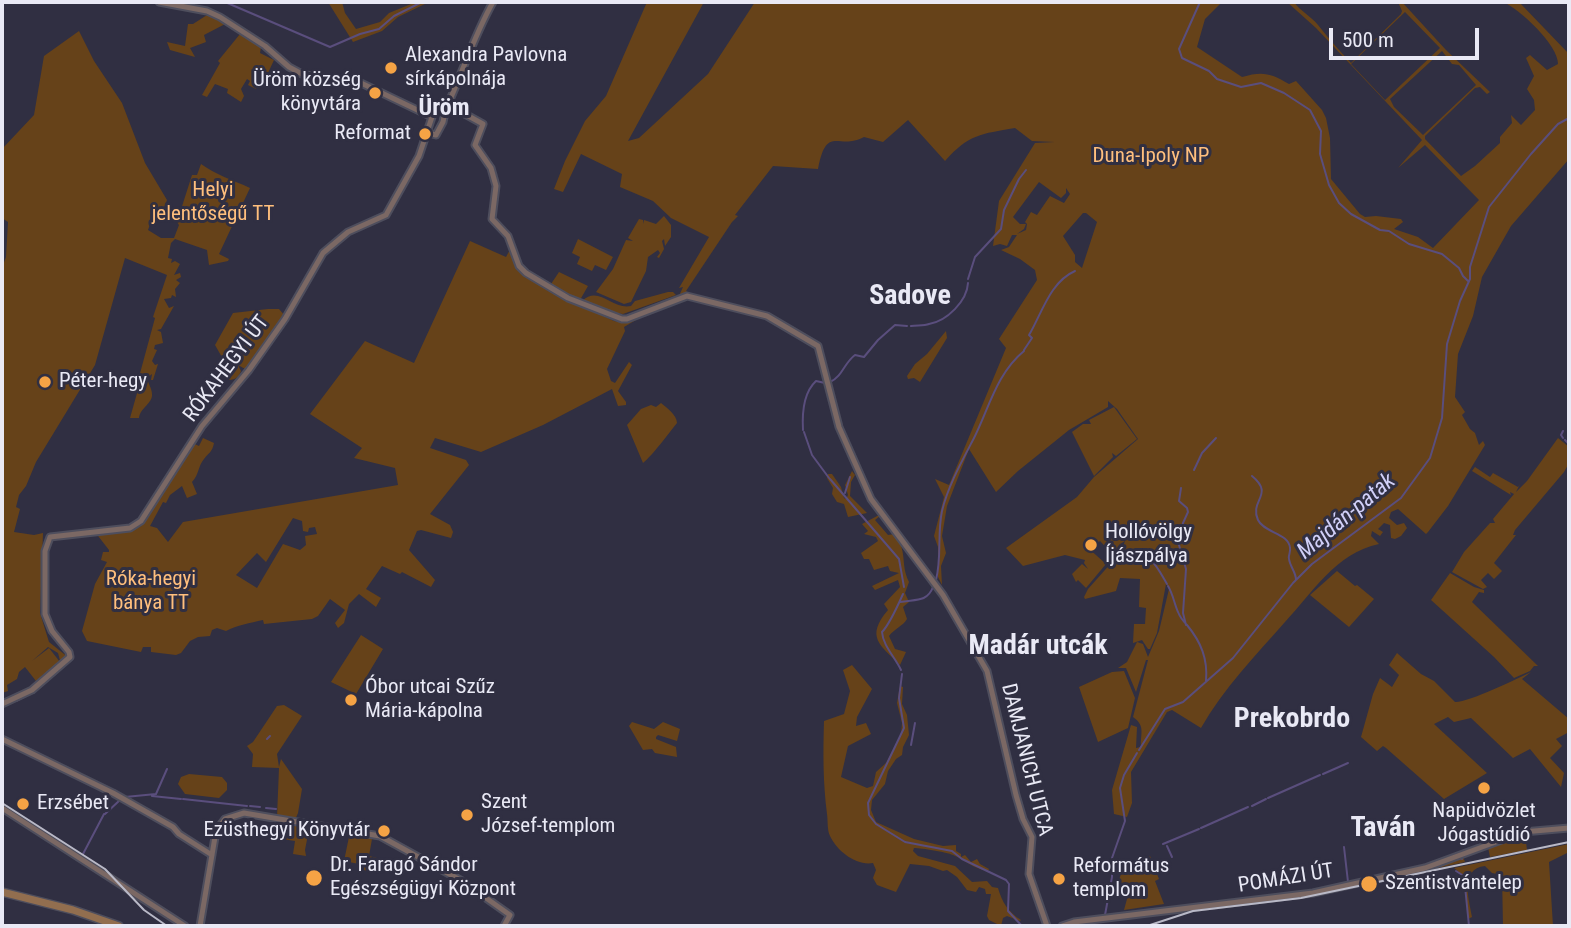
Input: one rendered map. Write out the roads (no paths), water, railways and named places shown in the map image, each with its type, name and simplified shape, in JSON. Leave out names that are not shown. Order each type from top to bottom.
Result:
[{"type":"main road","points":[[159,2],[207,11],[220,17],[302,74],[333,82],[361,83],[442,114]]},
{"type":"main road","points":[[442,114],[436,135],[428,133],[449,102],[467,62],[475,35],[493,2]]},
{"type":"main road","name":"DAMJANICH UTCA","points":[[442,114],[454,108],[483,124],[475,145],[491,168],[495,186],[492,219],[507,233],[519,266],[526,273],[568,298],[622,319],[687,296],[767,316],[818,345],[839,427],[871,499],[944,597],[987,671],[1016,795],[1032,837],[1029,874],[1046,924]]},
{"type":"main road","name":"RÓKAHEGYI ÚT","points":[[2,704],[32,690],[69,659],[70,653],[53,633],[45,614],[45,551],[48,539],[52,535],[132,527],[141,521],[202,426],[249,370],[285,319],[323,253],[348,232],[384,217],[415,164],[428,133]]},
{"type":"main road","points":[[2,739],[122,799],[212,855]]},
{"type":"main road","points":[[2,808],[185,926]]},
{"type":"main road","points":[[200,926],[217,829],[226,818],[244,813],[333,826],[384,838],[463,881],[505,914],[504,926]]},
{"type":"main road","name":"POMÁZI ÚT","points":[[1062,926],[1074,922],[1126,919],[1313,893],[1425,868],[1523,832],[1569,828]]},
{"type":"main road","points":[[2,893],[110,926]]},
{"type":"main road","points":[[2,893],[71,909],[119,926]]},
{"type":"waterway","points":[[225,2],[330,47],[379,29],[394,16],[422,2]]},
{"type":"waterway","points":[[1200,2],[1179,49],[1182,58],[1209,71],[1217,79],[1241,87],[1261,83],[1284,93],[1310,110],[1321,131],[1320,154],[1329,185],[1339,203],[1351,214],[1380,230],[1389,231],[1409,244],[1442,254],[1459,268],[1468,281]]},
{"type":"waterway","name":"Majdán-patak","points":[[1139,750],[1165,709],[1183,702],[1233,658],[1293,583],[1312,564],[1401,498],[1430,458],[1442,418],[1447,344],[1470,279],[1470,267],[1489,207],[1531,154],[1558,124],[1569,118]]},
{"type":"waterway","points":[[968,279],[975,257],[1001,229],[1004,210],[1026,170]]},
{"type":"waterway","points":[[1024,350],[1053,290],[1075,271]]},
{"type":"waterway","points":[[911,326],[943,319],[960,303],[968,283]]},
{"type":"waterway","points":[[830,382],[851,358],[855,355],[864,357],[895,325],[907,326]]},
{"type":"waterway","points":[[936,580],[942,511],[948,492],[1000,380],[1024,351]]},
{"type":"waterway","points":[[803,430],[803,410],[808,391],[816,381],[825,383]]},
{"type":"waterway","points":[[1563,431],[1563,438]]},
{"type":"waterway","points":[[804,432],[812,455],[829,478]]},
{"type":"waterway","points":[[1194,470],[1202,453],[1216,438]]},
{"type":"waterway","points":[[1565,440],[1569,444]]},
{"type":"waterway","points":[[1252,476],[1262,493],[1256,507],[1258,520],[1265,528],[1289,543],[1289,559],[1296,580]]},
{"type":"waterway","points":[[845,493],[850,477]]},
{"type":"waterway","points":[[830,479],[899,559],[904,587]]},
{"type":"waterway","points":[[1181,488],[1179,501],[1188,512],[1179,545],[1186,569],[1183,613],[1186,625]]},
{"type":"waterway","points":[[1128,550],[1147,557],[1167,584]]},
{"type":"waterway","points":[[1168,586],[1180,616],[1202,651],[1206,665],[1206,681]]},
{"type":"waterway","points":[[900,602],[924,598],[933,587]]},
{"type":"waterway","points":[[901,670],[887,647],[882,632],[903,594]]},
{"type":"waterway","points":[[902,674],[899,698],[904,728],[868,803],[869,815],[876,824],[905,842],[952,851],[962,859],[1006,880],[1009,884],[1008,911],[1022,926]]},
{"type":"waterway","points":[[16,701],[26,696]]},
{"type":"waterway","points":[[911,745],[915,723]]},
{"type":"waterway","points":[[267,739],[270,736]]},
{"type":"waterway","name":"Majdán-patak","points":[[1105,915],[1112,877],[1112,858],[1125,821],[1120,788],[1137,753]]},
{"type":"waterway","points":[[1323,774],[1348,763]]},
{"type":"waterway","points":[[125,797],[156,794],[167,769]]},
{"type":"waterway","points":[[1268,798],[1320,775]]},
{"type":"waterway","points":[[152,796],[181,799]]},
{"type":"waterway","points":[[183,799],[247,806]]},
{"type":"waterway","points":[[1252,806],[1266,799]]},
{"type":"waterway","points":[[105,814],[120,800]]},
{"type":"waterway","points":[[250,806],[260,807]]},
{"type":"waterway","points":[[1201,828],[1248,807]]},
{"type":"waterway","points":[[266,808],[276,809]]},
{"type":"waterway","points":[[83,854],[104,814]]},
{"type":"waterway","points":[[1163,844],[1199,829]]},
{"type":"waterway","points":[[1167,846],[1172,857]]},
{"type":"waterway","points":[[1344,847],[1348,882]]},
{"type":"waterway","points":[[1456,871],[1464,876],[1469,926]]},
{"type":"tram line","points":[[2,803],[105,869],[144,910],[167,926]]},
{"type":"tram line","points":[[1147,926],[1193,911],[1301,898],[1569,842]]},
{"type":"place","name":"Alexandra Pavlovna sírkápolnája","points":[[391,68]]},
{"type":"place","name":"Üröm község könyvtára","points":[[375,93]]},
{"type":"place","name":"Reformat","points":[[425,134]]},
{"type":"place","name":"Péter-hegy","points":[[45,382]]},
{"type":"place","name":"Hollóvölgy Íjászpálya","points":[[1091,545]]},
{"type":"place","name":"Óbor utcai Szűz Mária-kápolna","points":[[351,700]]},
{"type":"place","name":"Napüdvözlet Jógastúdió","points":[[1484,788]]},
{"type":"place","name":"Erzsébet","points":[[23,804]]},
{"type":"place","name":"Szent József-templom","points":[[467,815]]},
{"type":"place","name":"Ezüsthegyi Könyvtár","points":[[384,831]]},
{"type":"place","name":"Dr. Faragó Sándor Egészségügyi Központ","points":[[314,878]]},
{"type":"place","name":"Református templom","points":[[1059,879]]},
{"type":"place","name":"Szentistvántelep","points":[[1369,884]]},
{"type":"district","name":"Üröm","points":[[444,109]]},
{"type":"district","name":"Sadove","points":[[910,297]]},
{"type":"district","name":"Madár utcák","points":[[1038,647]]},
{"type":"district","name":"Prekobrdo","points":[[1292,720]]},
{"type":"district","name":"Taván","points":[[1383,829]]},
{"type":"park label","name":"Duna-Ipoly NP","points":[[1151,157]]},
{"type":"park label","name":"Helyi jelentőségű TT","points":[[213,203]]},
{"type":"park label","name":"Róka-hegyi bánya TT","points":[[151,592]]}]
